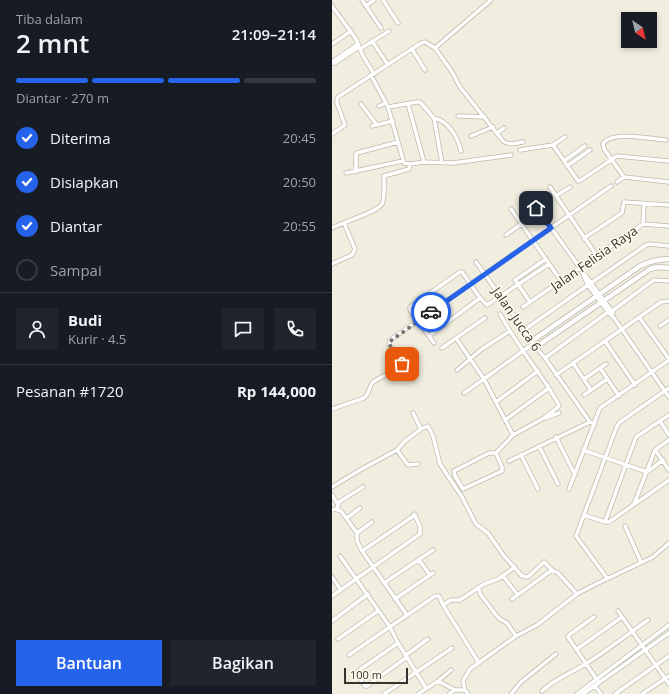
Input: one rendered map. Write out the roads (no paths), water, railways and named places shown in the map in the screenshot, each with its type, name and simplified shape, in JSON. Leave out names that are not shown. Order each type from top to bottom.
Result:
[{"type":"street","points":[[362,0],[380,28]]},
{"type":"street","points":[[366,6],[374,0]]},
{"type":"street","points":[[382,0],[398,23]]},
{"type":"street","points":[[436,48],[486,2],[491,0]]},
{"type":"street","points":[[332,6],[351,31],[366,63],[373,74],[387,105],[403,161]]},
{"type":"street","points":[[332,44],[351,31]]},
{"type":"street","points":[[332,63],[389,31]]},
{"type":"street","points":[[372,41],[388,65]]},
{"type":"street","points":[[332,134],[345,125],[338,103],[338,97],[421,43],[425,42],[436,48],[460,87],[503,141],[507,144],[523,142]]},
{"type":"street","points":[[412,50],[425,70]]},
{"type":"street","points":[[378,106],[418,102],[434,118],[442,122],[455,134],[461,151]]},
{"type":"street","points":[[332,105],[338,103]]},
{"type":"street","points":[[361,104],[374,126],[392,121]]},
{"type":"street","points":[[408,104],[424,162]]},
{"type":"street","points":[[458,116],[485,118]]},
{"type":"street","points":[[434,118],[442,163]]},
{"type":"street","points":[[471,136],[493,127]]},
{"type":"street","points":[[497,133],[504,128]]},
{"type":"street","points":[[624,177],[603,146],[604,142],[620,136],[666,140]]},
{"type":"street","points":[[520,150],[553,145],[565,137]]},
{"type":"street","points":[[356,172],[357,153],[398,142]]},
{"type":"street","points":[[553,145],[576,180],[580,181],[611,159],[618,156],[669,161]]},
{"type":"street","points":[[564,161],[585,146]]},
{"type":"street","points":[[567,166],[590,150]]},
{"type":"street","points":[[346,173],[403,161],[404,163],[410,164],[424,162],[453,163],[511,155]]},
{"type":"street","points":[[332,228],[380,206],[383,202],[384,176],[407,170],[410,167],[410,164]]},
{"type":"street","points":[[617,182],[624,177],[669,182]]},
{"type":"street","points":[[556,196],[570,186]]},
{"type":"street","points":[[332,409],[364,398],[373,382],[401,366],[401,362],[388,343],[390,340],[611,186]]},
{"type":"street","points":[[550,187],[597,256]]},
{"type":"street","points":[[529,197],[580,268],[584,278],[603,302],[669,397]]},
{"type":"street","points":[[584,238],[622,213],[624,202],[669,205]]},
{"type":"street","points":[[643,224],[644,204]]},
{"type":"street","points":[[511,210],[561,281]]},
{"type":"street","points":[[332,264],[352,255],[355,249],[344,223]]},
{"type":"street","points":[[506,235],[521,224]]},
{"type":"street","name":"Jalan Felisia Raya","points":[[523,307],[643,224],[669,226]]},
{"type":"street","points":[[524,330],[646,245],[669,246]]},
{"type":"street","points":[[530,302],[515,280],[546,259]]},
{"type":"street","points":[[534,344],[597,295],[640,266],[651,261],[669,259]]},
{"type":"street","name":"Jalan Jucca 6","points":[[476,262],[590,422]]},
{"type":"street","points":[[434,342],[410,310],[410,307],[460,272],[462,272],[480,298],[486,305],[488,305],[549,264]]},
{"type":"street","points":[[464,393],[523,351],[603,302],[650,269],[658,267],[669,268]]},
{"type":"street","points":[[545,358],[654,280],[669,281]]},
{"type":"street","points":[[429,336],[480,298]]},
{"type":"street","points":[[556,375],[661,302],[669,301]]},
{"type":"street","points":[[496,454],[513,435],[544,418],[559,405],[500,314]]},
{"type":"street","points":[[569,489],[600,408],[669,360],[639,317]]},
{"type":"street","points":[[442,348],[485,318]]},
{"type":"street","points":[[660,326],[668,322]]},
{"type":"street","points":[[457,370],[470,358],[510,331]]},
{"type":"street","points":[[456,338],[484,379],[513,435]]},
{"type":"street","points":[[605,341],[635,385]]},
{"type":"street","points":[[573,363],[591,390]]},
{"type":"street","points":[[584,379],[606,364]]},
{"type":"street","points":[[600,368],[619,396]]},
{"type":"street","points":[[496,402],[538,371]]},
{"type":"street","points":[[584,395],[607,379]]},
{"type":"street","points":[[505,420],[549,388]]},
{"type":"street","points":[[607,578],[576,536],[617,426],[620,422],[669,388]]},
{"type":"street","points":[[413,413],[421,428]]},
{"type":"street","points":[[544,418],[559,413]]},
{"type":"street","points":[[605,522],[636,437],[669,415]]},
{"type":"street","points":[[660,421],[669,435]]},
{"type":"street","points":[[509,460],[590,422],[595,424]]},
{"type":"street","points":[[332,487],[397,450],[405,441],[421,428],[427,426],[433,436],[440,464],[462,497],[476,524],[488,533],[504,556],[522,576],[525,577],[528,577],[544,562],[552,570],[558,573],[577,594]]},
{"type":"street","points":[[556,437],[575,475]]},
{"type":"street","points":[[634,504],[655,450],[669,440]]},
{"type":"street","points":[[539,446],[558,484]]},
{"type":"street","points":[[397,450],[408,464],[418,464]]},
{"type":"street","points":[[583,450],[647,472]]},
{"type":"street","points":[[655,450],[669,470]]},
{"type":"street","points":[[489,453],[496,454],[502,467],[502,471],[463,489],[454,471],[489,453]]},
{"type":"street","points":[[521,455],[538,489]]},
{"type":"street","points":[[647,472],[663,460]]},
{"type":"street","points":[[584,515],[609,522],[669,480]]},
{"type":"street","points":[[337,503],[363,487]]},
{"type":"street","points":[[332,495],[337,503],[337,509]]},
{"type":"street","points":[[347,518],[360,508]]},
{"type":"street","points":[[332,510],[337,509],[341,511],[347,518],[357,533],[357,541],[362,551],[407,615]]},
{"type":"street","points":[[332,596],[420,534],[420,526],[415,514],[362,551]]},
{"type":"street","points":[[357,533],[372,522]]},
{"type":"street","points":[[625,526],[641,562]]},
{"type":"street","points":[[468,694],[464,690],[463,681],[470,669],[516,636],[537,625],[577,594],[652,557],[669,544]]},
{"type":"street","points":[[384,584],[433,550]]},
{"type":"street","points":[[340,556],[390,627],[398,643],[426,688]]},
{"type":"street","points":[[395,599],[431,574],[419,560]]},
{"type":"street","points":[[442,605],[451,600],[460,600],[487,582],[496,580],[503,576],[515,567]]},
{"type":"street","points":[[512,599],[552,570]]},
{"type":"street","points":[[503,576],[518,595]]},
{"type":"street","points":[[332,577],[341,590]]},
{"type":"street","points":[[478,588],[481,595],[496,615],[507,623],[516,636]]},
{"type":"street","points":[[332,621],[368,594]]},
{"type":"street","points":[[349,655],[407,615],[439,596],[442,605],[479,663]]},
{"type":"street","points":[[338,639],[378,611]]},
{"type":"street","points":[[618,611],[669,684]]},
{"type":"street","points":[[594,617],[568,636],[568,638],[597,680]]},
{"type":"street","points":[[577,649],[622,618]]},
{"type":"street","points":[[542,691],[555,680],[587,664],[648,620]]},
{"type":"street","points":[[576,694],[597,680],[669,625]]},
{"type":"street","points":[[583,694],[669,633]]},
{"type":"street","points":[[398,643],[358,670],[357,674],[365,686],[428,639]]},
{"type":"street","points":[[384,694],[452,648]]},
{"type":"street","points":[[511,694],[521,682],[556,654]]},
{"type":"street","points":[[615,694],[669,656]]},
{"type":"street","points":[[418,694],[438,681],[451,670]]},
{"type":"street","points":[[642,694],[669,676]]},
{"type":"street","points":[[438,681],[455,690],[464,690]]},
{"type":"street","points":[[595,686],[601,694]]},
{"type":"street","points":[[449,694],[455,690]]}]
